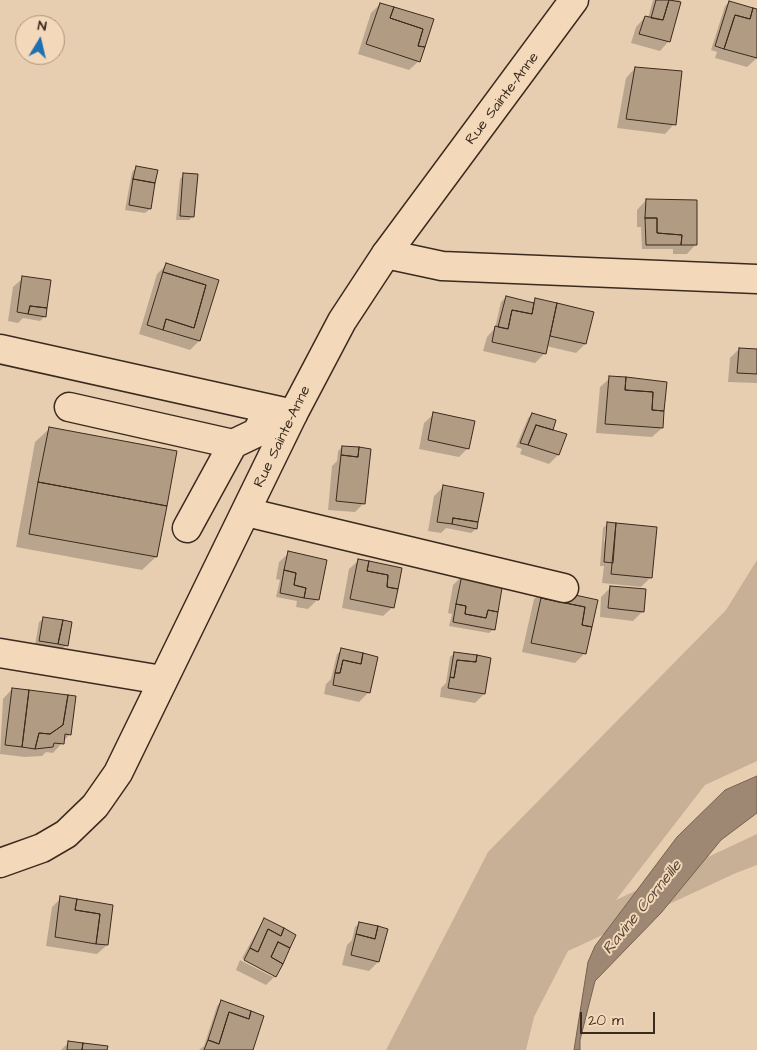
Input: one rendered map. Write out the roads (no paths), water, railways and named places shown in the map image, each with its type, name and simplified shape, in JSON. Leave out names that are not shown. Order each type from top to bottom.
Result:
[{"type":"main road","name":"Rue Sainte-Anne","points":[[0,863],[42,848],[66,834],[95,806],[118,773],[246,512],[282,412],[386,254],[574,0]]},
{"type":"main road","points":[[386,254],[442,266],[757,279]]},
{"type":"main road","points":[[0,349],[282,412]]},
{"type":"main road","points":[[69,407],[233,444]]},
{"type":"main road","points":[[187,528],[233,444],[256,433],[282,412]]},
{"type":"main road","points":[[246,512],[564,588]]},
{"type":"main road","points":[[0,653],[162,680]]},
{"type":"water","name":"Ravine Corneille","points":[[757,776],[757,813],[721,840],[661,913],[595,981],[580,1040],[580,1050],[574,1050],[588,962],[595,946],[677,837],[725,790]]}]
